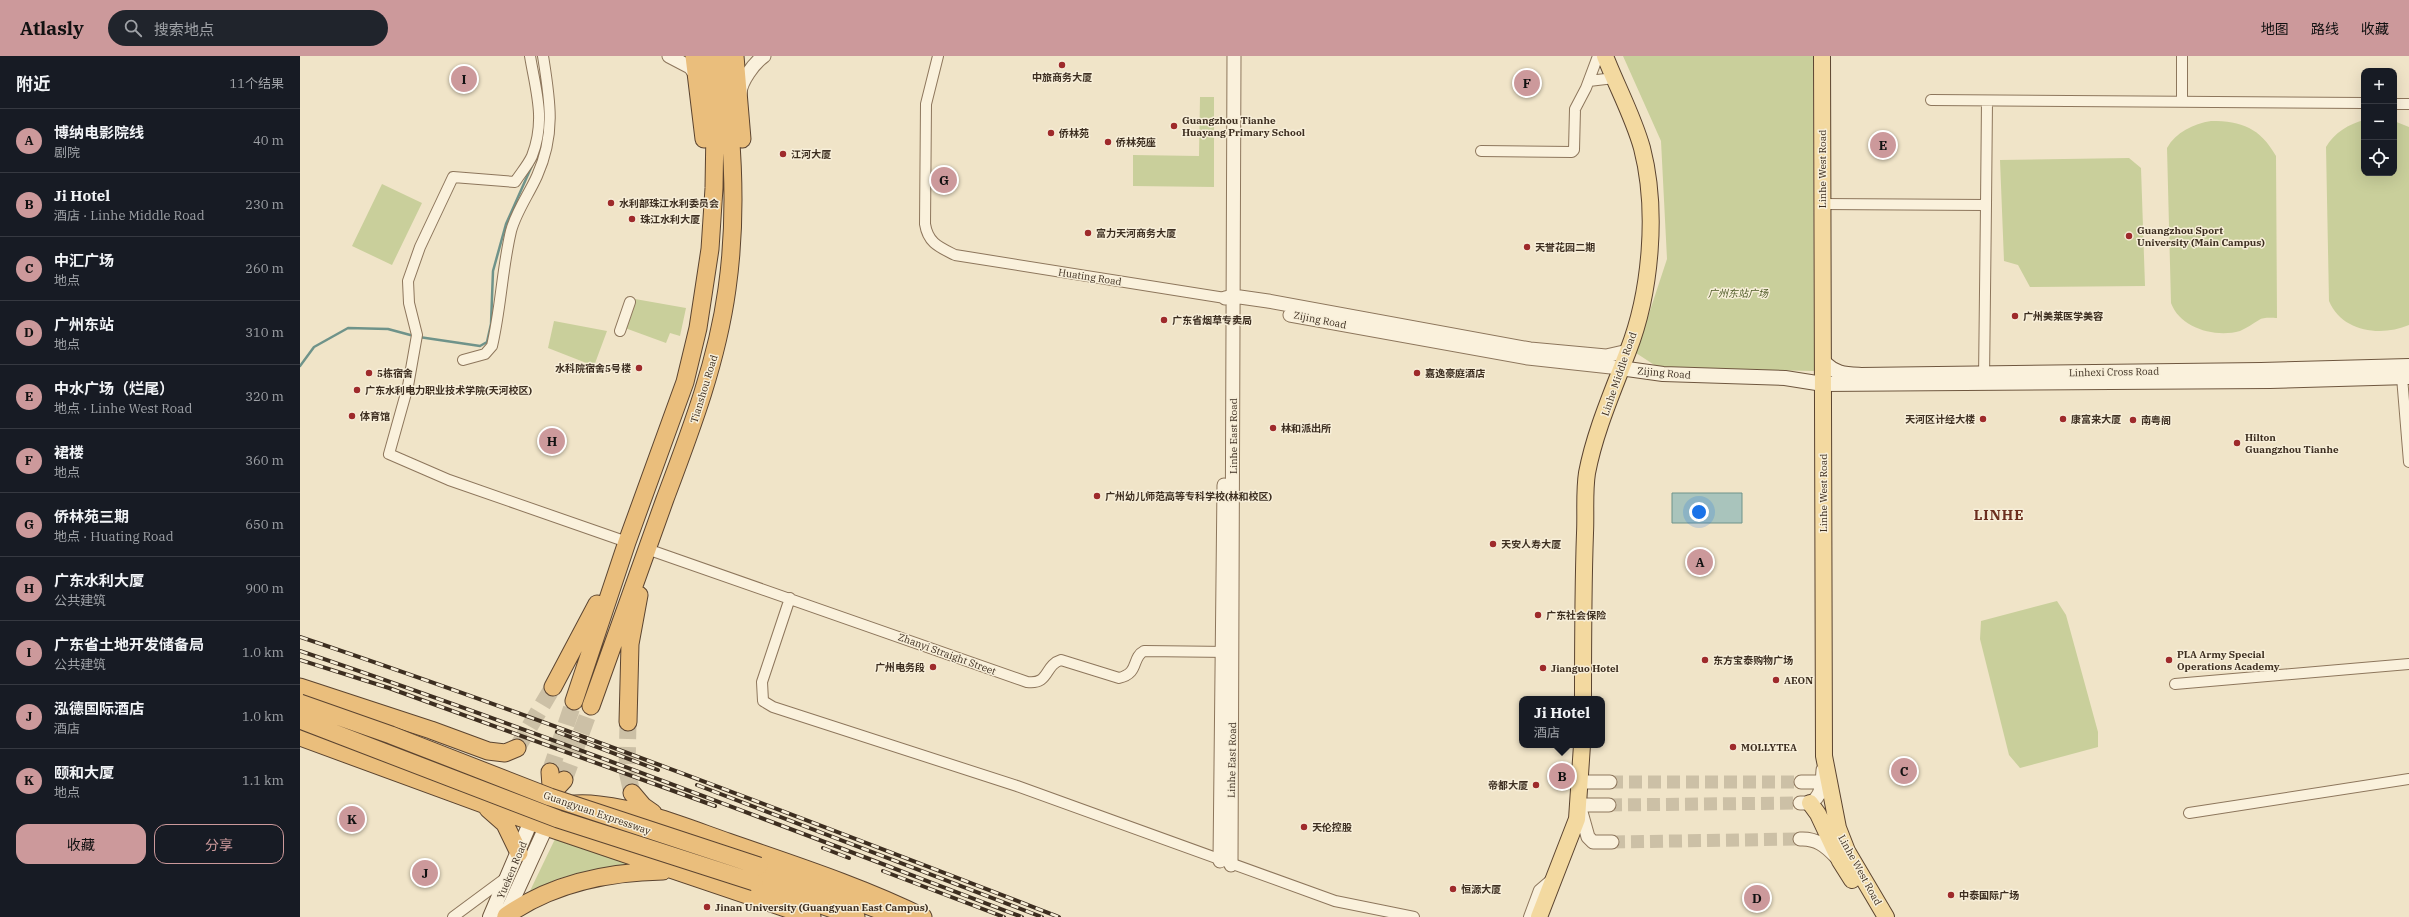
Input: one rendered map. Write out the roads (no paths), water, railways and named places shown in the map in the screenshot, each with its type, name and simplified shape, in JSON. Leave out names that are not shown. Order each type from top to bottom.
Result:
[{"type":"highway","points":[[694,56],[711,214]]},
{"type":"highway","name":"Tianshou Road","points":[[574,701],[627,542],[684,382],[698,328],[710,249],[715,147],[707,56]]},
{"type":"highway","name":"Tianshou Road","points":[[591,706],[704,393],[717,343],[727,290],[733,221],[730,125],[721,56]]},
{"type":"highway","points":[[733,221],[741,171],[741,110],[735,56]]},
{"type":"highway","points":[[666,434],[686,442]]},
{"type":"highway","points":[[553,687],[592,615],[627,542]]},
{"type":"highway","points":[[628,722],[630,644],[648,549]]},
{"type":"highway","points":[[300,687],[444,734],[488,751],[505,753],[517,748]]},
{"type":"highway","name":"Guangyuan Expressway","points":[[300,703],[391,735],[550,798],[756,874],[856,917]]},
{"type":"highway","points":[[364,760],[382,757],[393,746],[392,728],[382,714]]},
{"type":"highway","name":"Guangyuan Expressway","points":[[300,720],[558,819],[756,874],[835,892],[897,917]]},
{"type":"highway","points":[[425,782],[446,781],[459,771],[459,756],[444,734]]},
{"type":"highway","points":[[300,737],[586,841],[812,917]]},
{"type":"highway","points":[[539,824],[557,776]]},
{"type":"highway","points":[[632,793],[643,806],[662,819]]},
{"type":"highway","points":[[475,800],[507,803],[548,800],[598,804],[643,813],[849,883],[923,917]]},
{"type":"highway","points":[[475,800],[503,821],[512,835],[519,853]]},
{"type":"highway","points":[[548,800],[567,825],[586,841]]},
{"type":"highway","points":[[643,860],[636,842],[640,832],[646,825],[662,819]]},
{"type":"highway","points":[[500,917],[533,898],[554,890],[615,875],[674,871]]},
{"type":"main road","name":"Linhe Middle Road","points":[[1583,696],[1583,580],[1587,474],[1620,368],[1628,351],[1645,296],[1649,272],[1649,193],[1642,150],[1635,127],[1605,56]]},
{"type":"main road","name":"Linhe West Road","points":[[1822,56],[1824,756],[1832,807],[1838,828],[1847,851],[1886,917]]},
{"type":"main road","name":"Linhexi Cross Road","points":[[1824,362],[1832,370],[1847,374],[1984,379]]},
{"type":"main road","name":"Zijing Road","points":[[1620,368],[1663,374],[1785,378],[1823,384]]},
{"type":"main road","name":"Linhexi Cross Road","points":[[1823,384],[1984,379],[2407,373]]},
{"type":"main road","points":[[1539,917],[1572,834],[1580,805],[1582,748]]},
{"type":"main road","name":"Linhe West Road","points":[[1805,803],[1826,831],[1840,861],[1875,917]]},
{"type":"main road","name":"Yueken Road","points":[[500,917],[503,891],[510,874],[519,853],[539,824]]},
{"type":"main road","name":"Yueken Road","points":[[500,917],[539,824]]},
{"type":"street","points":[[530,56],[539,102],[540,126],[531,157],[515,182],[453,177],[420,247],[408,281],[409,304],[416,336],[408,386],[389,454],[450,480],[627,542]]},
{"type":"street","points":[[463,360],[485,354],[492,346],[503,270],[512,229],[538,174],[551,128],[550,98],[543,56]]},
{"type":"street","points":[[668,56],[690,67],[696,75]]},
{"type":"street","points":[[741,110],[740,88],[754,64],[764,56]]},
{"type":"street","name":"Huating Road","points":[[938,56],[926,104],[925,224],[927,236],[935,245],[956,255],[1230,299]]},
{"type":"street","name":"Linhe East Road","points":[[1226,56],[1230,299]]},
{"type":"street","name":"Linhe East Road","points":[[1226,863],[1230,299],[1234,56]]},
{"type":"street","points":[[1481,151],[1572,152],[1574,150],[1575,108],[1589,81],[1598,56]]},
{"type":"street","points":[[2182,56],[2182,102]]},
{"type":"street","points":[[1589,81],[1614,78]]},
{"type":"street","points":[[1931,100],[2361,103]]},
{"type":"street","points":[[1984,379],[1987,101]]},
{"type":"street","points":[[2397,104],[2409,104]]},
{"type":"street","points":[[1822,204],[1986,205]]},
{"type":"street","name":"Zijing Road","points":[[1230,299],[1530,349],[1599,355],[1628,351]]},
{"type":"street","name":"Zijing Road","points":[[1230,299],[1487,351],[1620,368]]},
{"type":"street","points":[[620,331],[630,302]]},
{"type":"street","points":[[2407,373],[2409,462]]},
{"type":"street","name":"Zhanyi Straight Street","points":[[648,549],[1014,678],[1036,683],[1042,680],[1055,662],[1061,660],[1119,678],[1127,676],[1134,670],[1141,653],[1144,651],[1228,652]]},
{"type":"street","points":[[790,598],[762,682],[763,701],[773,707],[1017,786],[1226,863],[1335,901],[1414,917]]},
{"type":"street","points":[[2174,684],[2409,664]]},
{"type":"street","points":[[1805,803],[1819,795],[1822,782],[1824,756]]},
{"type":"street","points":[[2189,813],[2409,779]]},
{"type":"street","points":[[1581,782],[1610,782]]},
{"type":"street","points":[[1801,782],[1822,782]]},
{"type":"street","points":[[1609,805],[1580,805],[1588,837],[1593,842],[1612,842]]},
{"type":"street","points":[[1832,807],[1826,831],[1822,835],[1805,838],[1828,848],[1840,861]]},
{"type":"street","points":[[453,917],[510,874]]},
{"type":"street","points":[[1529,917],[1539,890],[1555,877]]},
{"type":"street","points":[[481,917],[503,891]]},
{"type":"water","points":[[1672,493],[1742,493],[1742,523],[1672,523]]},
{"type":"waterway","points":[[419,337],[480,346],[487,342],[491,324],[493,271],[506,224],[534,161]]},
{"type":"waterway","points":[[300,366],[314,347],[348,328],[388,329],[414,336]]},
{"type":"tunnel","points":[[517,748],[553,687]]},
{"type":"tunnel","points":[[550,772],[574,701]]},
{"type":"tunnel","points":[[564,780],[591,706]]},
{"type":"tunnel","points":[[628,722],[627,771],[632,793]]},
{"type":"tunnel","points":[[1610,782],[1801,782]]},
{"type":"tunnel","points":[[1609,805],[1800,803]]},
{"type":"tunnel","points":[[1612,842],[1800,839]]},
{"type":"railway","points":[[300,637],[491,703],[776,808],[1059,917]]},
{"type":"railway","points":[[300,651],[572,747],[1022,917]]},
{"type":"railway","points":[[300,660],[389,688],[715,806]]},
{"type":"railway","points":[[557,732],[658,770]]},
{"type":"railway","points":[[697,785],[1042,917]]},
{"type":"railway","points":[[823,848],[849,858]]},
{"type":"railway","points":[[883,871],[1004,917]]},
{"type":"place","name":"中旅商务大厦","points":[[1062,65]]},
{"type":"place","name":"广东省土地开发储备局","points":[[464,79]]},
{"type":"place","name":"裙楼","points":[[1527,83]]},
{"type":"place","name":"Guangzhou Tianhe Huayang Primary School","points":[[1174,126]]},
{"type":"place","name":"侨林苑","points":[[1051,133]]},
{"type":"place","name":"侨林苑座","points":[[1108,142]]},
{"type":"place","name":"中水广场（烂尾）","points":[[1883,145]]},
{"type":"place","name":"江河大厦","points":[[783,154]]},
{"type":"place","name":"侨林苑三期","points":[[944,180]]},
{"type":"place","name":"水利部珠江水利委员会","points":[[611,203]]},
{"type":"place","name":"珠江水利大厦","points":[[632,219]]},
{"type":"place","name":"富力天河商务大厦","points":[[1088,233]]},
{"type":"place","name":"Guangzhou Sport University (Main Campus)","points":[[2129,236]]},
{"type":"place","name":"天誉花园二期","points":[[1527,247]]},
{"type":"place","name":"广州美莱医学美容","points":[[2015,316]]},
{"type":"place","name":"广东省烟草专卖局","points":[[1164,320]]},
{"type":"place","name":"水科院宿舍5号楼","points":[[639,368]]},
{"type":"place","name":"5栋宿舍","points":[[369,373]]},
{"type":"place","name":"嘉逸豪庭酒店","points":[[1417,373]]},
{"type":"place","name":"广东水利电力职业技术学院(天河校区)","points":[[357,390]]},
{"type":"place","name":"体育馆","points":[[352,416]]},
{"type":"place","name":"天河区计经大楼","points":[[1983,419]]},
{"type":"place","name":"康富来大厦","points":[[2063,419]]},
{"type":"place","name":"南粤阁","points":[[2133,420]]},
{"type":"place","name":"林和派出所","points":[[1273,428]]},
{"type":"place","name":"广东水利大厦","points":[[552,441]]},
{"type":"place","name":"Hilton Guangzhou Tianhe","points":[[2237,443]]},
{"type":"place","name":"广州幼儿师范高等专科学校(林和校区)","points":[[1097,496]]},
{"type":"place","name":"天安人寿大厦","points":[[1493,544]]},
{"type":"place","name":"博纳电影院线","points":[[1700,562]]},
{"type":"place","name":"广东社会保险","points":[[1538,615]]},
{"type":"place","name":"东方宝泰购物广场","points":[[1705,660]]},
{"type":"place","name":"PLA Army Special Operations Academy","points":[[2169,660]]},
{"type":"place","name":"广州电务段","points":[[933,667]]},
{"type":"place","name":"Jianguo Hotel","points":[[1543,668]]},
{"type":"place","name":"AEON","points":[[1776,680]]},
{"type":"place","name":"MOLLYTEA","points":[[1733,747]]},
{"type":"place","name":"中汇广场","points":[[1904,771]]},
{"type":"place","name":"Ji Hotel","points":[[1562,776]]},
{"type":"place","name":"帝都大厦","points":[[1536,785]]},
{"type":"place","name":"颐和大厦","points":[[352,819]]},
{"type":"place","name":"天伦控股","points":[[1304,827]]},
{"type":"place","name":"泓德国际酒店","points":[[425,873]]},
{"type":"place","name":"恒源大厦","points":[[1453,889]]},
{"type":"place","name":"中泰国际广场","points":[[1951,895]]},
{"type":"place","name":"广州东站","points":[[1757,898]]},
{"type":"place","name":"Jinan University (Guangyuan East Campus)","points":[[707,907]]},
{"type":"district","name":"LINHE","points":[[1999,515]]},
{"type":"park label","name":"广州东站广场","points":[[1738,293]]}]
